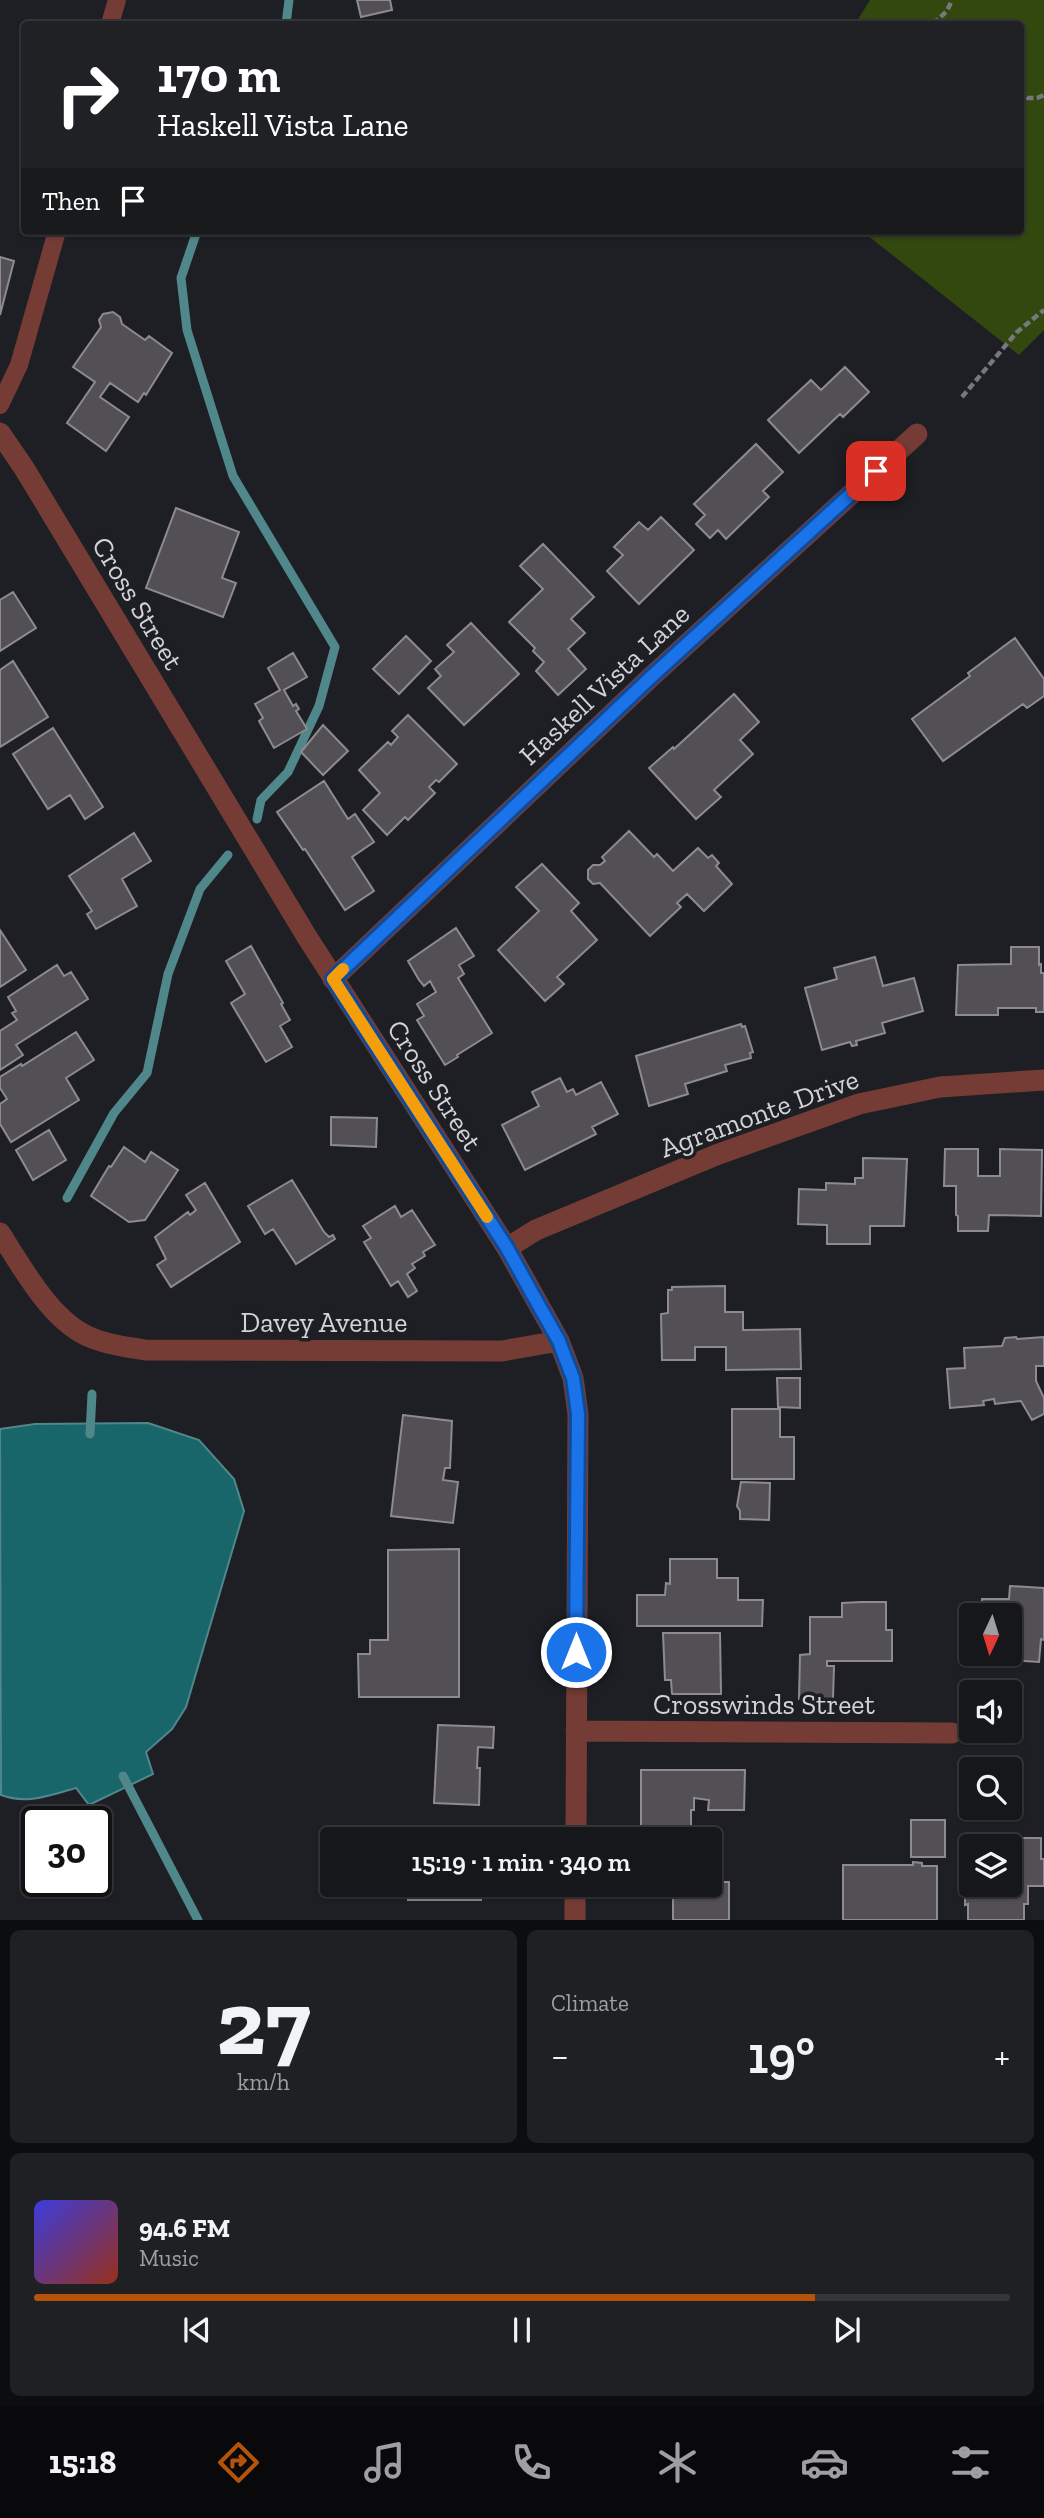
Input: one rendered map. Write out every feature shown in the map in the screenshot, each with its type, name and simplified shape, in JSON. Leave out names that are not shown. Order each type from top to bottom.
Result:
[{"type":"street","name":"Cross Street","points":[[0,433],[24,468],[333,979],[507,1248],[559,1341],[573,1378],[578,1414],[576,1827]]},
{"type":"street","name":"Haskell Vista Lane","points":[[333,979],[651,677],[916,434]]},
{"type":"street","name":"Agramonte Drive","points":[[507,1248],[536,1230],[704,1160],[859,1104],[940,1087],[1044,1080]]},
{"type":"street","name":"Davey Avenue","points":[[0,1233],[39,1292],[66,1322],[90,1338],[145,1350],[502,1351],[559,1341]]},
{"type":"street","name":"Crosswinds Street","points":[[576,1731],[952,1733]]},
{"type":"street","points":[[575,1897],[575,1920]]},
{"type":"lane","points":[[111,21],[117,0]]},
{"type":"lane","points":[[0,405],[19,365],[56,235]]},
{"type":"path","points":[[936,21],[947,11],[952,0]]},
{"type":"path","points":[[1024,94],[1028,98],[1044,95]]},
{"type":"path","points":[[962,397],[1017,332],[1044,310]]},
{"type":"green space","points":[[870,0],[1044,0],[1044,330],[1019,355],[867,235],[1024,235],[1024,21],[857,21]]},
{"type":"water","points":[[148,1423],[199,1440],[234,1479],[244,1511],[186,1707],[172,1729],[146,1752],[153,1774],[89,1805],[76,1788],[29,1799],[1,1795],[0,1429],[35,1424]]},
{"type":"building","points":[[357,0],[390,0],[392,10],[361,17]]},
{"type":"building","points":[[0,257],[14,261],[0,315]]},
{"type":"building","points":[[113,312],[120,317],[122,324],[145,340],[149,336],[172,353],[146,395],[144,393],[138,402],[110,383],[100,397],[129,417],[106,451],[67,423],[95,382],[73,367],[101,327],[99,320],[103,314]]},
{"type":"building","points":[[845,367],[869,392],[843,417],[840,414],[799,453],[768,420],[811,380],[821,390]]},
{"type":"building","points":[[756,444],[783,472],[763,491],[769,497],[726,539],[718,530],[710,538],[696,524],[705,515],[694,504]]},
{"type":"building","points":[[176,508],[239,532],[222,578],[236,583],[223,617],[146,588]]},
{"type":"building","points":[[661,517],[694,550],[639,604],[607,571],[623,555],[614,547],[639,522],[648,530]]},
{"type":"building","points":[[543,544],[594,597],[571,619],[585,633],[568,649],[586,669],[558,695],[536,671],[544,662],[533,651],[535,648],[509,622],[543,589],[520,566]]},
{"type":"building","points":[[13,592],[36,628],[0,651],[0,600]]},
{"type":"building","points":[[471,623],[519,674],[464,725],[428,688],[441,676],[435,669],[454,652],[447,645]]},
{"type":"building","points":[[406,636],[431,661],[399,694],[373,669]]},
{"type":"building","points":[[1015,638],[1044,679],[1044,696],[1027,708],[1023,704],[943,761],[912,719]]},
{"type":"building","points":[[293,653],[307,677],[284,690],[293,706],[296,704],[299,709],[296,711],[307,729],[274,748],[259,721],[263,718],[255,704],[280,690],[268,668]]},
{"type":"building","points":[[13,661],[48,717],[0,747],[0,670]]},
{"type":"building","points":[[734,694],[759,722],[740,740],[753,754],[714,790],[721,797],[696,819],[649,768]]},
{"type":"building","points":[[408,715],[457,764],[439,782],[436,780],[429,787],[435,793],[408,820],[405,817],[387,835],[363,810],[380,793],[359,770],[388,742],[391,745],[398,737],[392,731]]},
{"type":"building","points":[[323,725],[348,751],[323,775],[301,752]]},
{"type":"building","points":[[53,728],[103,807],[85,819],[70,795],[48,809],[13,754]]},
{"type":"building","points":[[324,781],[348,819],[355,814],[374,842],[352,857],[374,891],[345,910],[277,812]]},
{"type":"building","points":[[629,831],[654,857],[657,854],[673,871],[698,848],[708,858],[712,855],[719,863],[716,866],[732,884],[704,911],[687,894],[677,903],[681,907],[650,936],[600,883],[593,884],[588,879],[588,870],[605,861],[602,857]]},
{"type":"building","points":[[134,833],[151,861],[122,879],[137,906],[96,929],[87,914],[92,911],[69,876]]},
{"type":"building","points":[[542,864],[579,903],[571,911],[597,940],[557,977],[564,984],[545,1001],[498,950],[539,911],[516,887]]},
{"type":"building","points":[[456,928],[474,956],[459,965],[464,974],[458,978],[492,1033],[445,1065],[417,1020],[424,1016],[417,1004],[436,992],[430,981],[424,986],[408,961]]},
{"type":"building","points":[[0,930],[26,970],[0,987]]},
{"type":"building","points":[[251,946],[290,1020],[280,1026],[292,1047],[266,1062],[231,1003],[245,994],[226,961]]},
{"type":"building","points":[[1011,947],[1039,947],[1039,965],[1041,964],[1041,973],[1044,973],[1044,1012],[1036,1012],[1036,1008],[998,1008],[998,1015],[956,1015],[958,965],[1011,964]]},
{"type":"building","points":[[875,957],[883,986],[914,978],[923,1011],[882,1023],[885,1033],[856,1041],[857,1045],[852,1046],[850,1042],[822,1050],[805,988],[837,979],[834,968]]},
{"type":"building","points":[[57,965],[64,976],[71,972],[88,999],[16,1045],[23,1055],[0,1070],[0,1031],[17,1020],[12,1013],[16,1011],[8,997]]},
{"type":"building","points":[[741,1024],[742,1027],[745,1026],[753,1052],[750,1053],[751,1058],[725,1065],[727,1071],[685,1084],[688,1094],[649,1106],[636,1056]]},
{"type":"building","points":[[76,1032],[94,1060],[66,1078],[79,1100],[11,1142],[0,1124],[0,1104],[7,1099],[0,1088],[0,1077]]},
{"type":"building","points":[[560,1078],[567,1092],[573,1089],[576,1095],[601,1082],[618,1114],[592,1127],[596,1134],[525,1170],[502,1125],[539,1106],[532,1092]]},
{"type":"building","points":[[331,1117],[377,1118],[376,1147],[331,1145]]},
{"type":"building","points":[[49,1130],[66,1160],[33,1180],[16,1150]]},
{"type":"building","points":[[124,1147],[145,1162],[151,1152],[178,1170],[145,1220],[129,1222],[91,1196]]},
{"type":"building","points":[[945,1149],[978,1149],[978,1176],[1000,1176],[1000,1149],[1042,1150],[1041,1216],[989,1215],[988,1231],[958,1231],[956,1186],[944,1186]]},
{"type":"building","points":[[863,1158],[907,1159],[904,1226],[870,1226],[870,1244],[827,1244],[827,1225],[798,1224],[799,1189],[826,1190],[826,1183],[855,1184],[855,1178],[863,1178]]},
{"type":"building","points":[[292,1180],[324,1232],[329,1237],[333,1235],[335,1239],[296,1264],[273,1229],[265,1234],[248,1206]]},
{"type":"building","points":[[205,1183],[240,1242],[171,1287],[157,1265],[166,1259],[155,1237],[188,1212],[190,1215],[196,1210],[186,1195]]},
{"type":"building","points":[[395,1206],[401,1217],[412,1210],[435,1245],[423,1252],[425,1256],[412,1264],[415,1268],[407,1274],[417,1291],[408,1297],[398,1281],[391,1286],[364,1242],[371,1238],[363,1226]]},
{"type":"building","points":[[725,1286],[725,1312],[743,1312],[743,1330],[800,1329],[801,1369],[726,1370],[726,1347],[695,1347],[695,1360],[662,1360],[661,1314],[668,1313],[668,1290],[672,1290],[672,1287]]},
{"type":"building","points":[[1044,1337],[1044,1366],[1036,1366],[1036,1381],[1044,1398],[1044,1414],[1032,1420],[1021,1401],[995,1404],[994,1399],[983,1401],[984,1405],[950,1408],[947,1369],[965,1368],[964,1348],[1002,1346],[1005,1338]]},
{"type":"building","points":[[777,1378],[800,1378],[800,1408],[778,1407]]},
{"type":"building","points":[[732,1409],[780,1409],[780,1437],[794,1437],[794,1479],[732,1479]]},
{"type":"building","points":[[403,1415],[452,1421],[450,1468],[445,1468],[443,1480],[458,1482],[453,1523],[391,1516]]},
{"type":"building","points":[[741,1482],[770,1483],[769,1520],[740,1519],[737,1506]]},
{"type":"building","points":[[459,1549],[459,1697],[359,1697],[358,1654],[370,1654],[370,1640],[388,1640],[388,1550]]},
{"type":"building","points":[[670,1559],[717,1559],[717,1578],[738,1578],[738,1600],[763,1600],[762,1626],[637,1626],[637,1595],[665,1595],[666,1583],[670,1584]]},
{"type":"building","points":[[1010,1586],[1044,1588],[1044,1640],[1041,1639],[1039,1662],[1022,1661],[1022,1603],[982,1603],[982,1599],[1009,1599]]},
{"type":"building","points":[[886,1602],[886,1630],[892,1630],[892,1661],[827,1661],[827,1666],[834,1666],[833,1699],[799,1699],[800,1655],[810,1654],[810,1617],[842,1617],[842,1603]]},
{"type":"building","points":[[663,1633],[720,1633],[721,1694],[672,1694],[671,1680],[665,1680]]},
{"type":"building","points":[[438,1725],[494,1727],[493,1748],[478,1747],[479,1805],[434,1803]]},
{"type":"building","points":[[641,1770],[745,1770],[744,1810],[708,1810],[709,1800],[694,1798],[691,1827],[641,1827]]},
{"type":"building","points":[[911,1820],[945,1820],[945,1857],[911,1857]]},
{"type":"building","points":[[1022,1838],[1041,1838],[1044,1886],[1028,1886],[1028,1904],[1024,1904],[1024,1920],[968,1920],[968,1904],[965,1905],[965,1897],[1022,1897]]},
{"type":"building","points":[[913,1862],[922,1863],[922,1866],[937,1866],[937,1920],[843,1920],[843,1865],[913,1865]]},
{"type":"building","points":[[722,1882],[729,1882],[729,1920],[673,1920],[673,1897],[722,1897]]},
{"type":"building","points":[[408,1897],[481,1897],[481,1900],[408,1900]]},
{"type":"waterway","points":[[286,21],[289,0]]},
{"type":"waterway","points":[[196,235],[181,278],[187,330],[233,476],[335,647],[319,706],[288,772],[261,800],[257,819]]},
{"type":"waterway","points":[[67,1198],[114,1113],[147,1073],[168,974],[200,889],[228,855]]},
{"type":"waterway","points":[[90,1434],[92,1394]]},
{"type":"waterway","points":[[123,1776],[198,1920]]},
{"type":"slow traffic","points":[[343,969],[333,979],[487,1217]]},
{"type":"route","points":[[576,1652],[578,1414],[573,1378],[559,1341],[507,1248],[333,979],[651,677],[876,471]]}]
